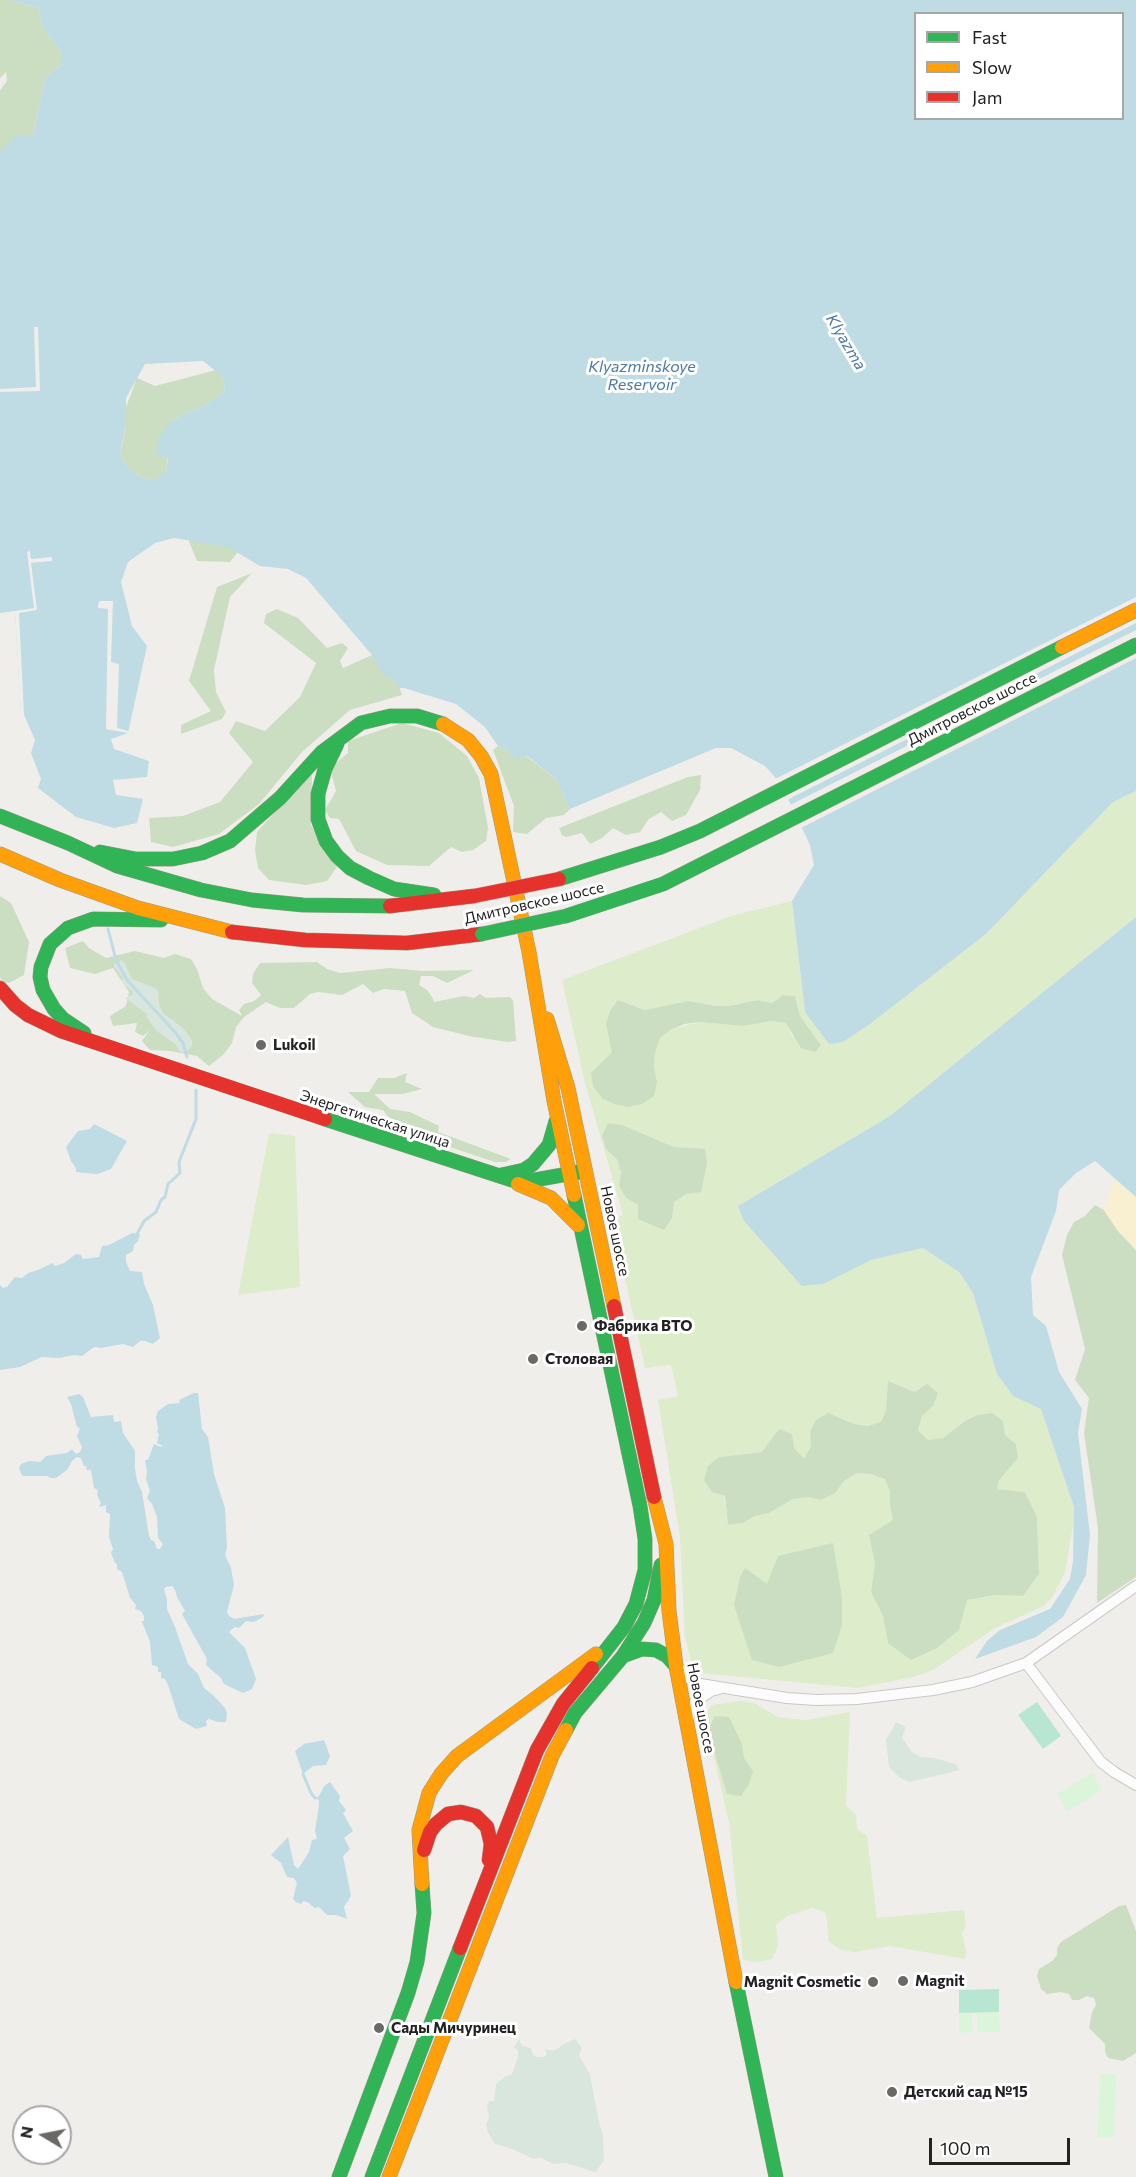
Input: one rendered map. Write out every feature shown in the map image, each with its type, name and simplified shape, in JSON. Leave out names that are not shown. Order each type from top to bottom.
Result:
[{"type":"main road","name":"Дмитровское шоссе","points":[[0,816],[127,869],[201,890],[252,900],[303,905],[377,907],[471,896],[559,879],[661,847],[733,814],[1136,610]]},
{"type":"main road","name":"Дмитровское шоссе","points":[[0,854],[60,880],[116,900],[190,922],[238,933],[345,942],[407,943],[482,933],[566,916],[663,884],[1136,645]]},
{"type":"main road","points":[[68,843],[136,859],[173,860],[202,853],[230,841],[280,798],[322,752],[345,733],[361,723],[390,716],[417,716],[435,720],[452,728],[468,740],[481,756],[491,774],[499,807],[532,969],[569,1174],[645,1535],[645,1570],[639,1595],[630,1617],[563,1704],[547,1730],[372,2177]]},
{"type":"main road","points":[[345,733],[333,750],[318,794],[318,819],[326,841],[337,856],[350,868],[394,889],[419,894],[471,896]]},
{"type":"main road","points":[[110,1048],[63,1019],[47,1000],[40,977],[44,956],[50,944],[68,928],[93,919],[190,922]]},
{"type":"main road","name":"Новое шоссе","points":[[532,969],[568,1088],[655,1503],[666,1544],[669,1611],[676,1666],[685,1685],[688,1723],[740,2002],[777,2177]]},
{"type":"main road","points":[[0,988],[15,1005],[43,1023],[110,1048]]},
{"type":"main road","name":"Энергетическая улица","points":[[110,1048],[495,1176],[529,1181],[585,1171]]},
{"type":"main road","points":[[495,1176],[524,1170],[544,1153],[553,1138],[556,1108]]},
{"type":"main road","points":[[495,1176],[551,1198],[572,1216],[581,1230]]},
{"type":"main road","points":[[389,2177],[552,1756],[575,1713],[622,1656],[644,1623],[657,1590],[661,1560],[655,1503]]},
{"type":"main road","points":[[339,2177],[408,1993],[417,1962],[424,1913],[419,1830],[422,1813],[435,1782],[450,1763],[615,1639]]},
{"type":"main road","points":[[622,1656],[642,1649],[656,1650],[667,1656],[676,1666]]},
{"type":"main road","points":[[421,1865],[430,1832],[442,1818],[455,1812],[476,1816],[487,1827],[491,1844],[477,1906]]},
{"type":"street","points":[[685,1685],[816,1700],[933,1690],[972,1682],[1026,1663],[1136,1586]]},
{"type":"street","points":[[1026,1663],[1101,1762],[1136,1785]]},
{"type":"street","points":[[688,1723],[691,1709],[696,1701],[711,1691],[723,1689]]},
{"type":"green space","points":[[0,0],[11,0],[39,8],[42,26],[62,54],[62,64],[45,78],[33,135],[0,153],[0,90],[7,81],[6,72],[0,78]]},
{"type":"green space","points":[[216,370],[222,376],[225,391],[207,404],[171,421],[166,473],[153,481],[141,477],[128,468],[120,454],[125,430],[126,407],[137,378],[155,386]]},
{"type":"green space","points":[[211,535],[238,552],[230,562],[197,561],[188,539]]},
{"type":"green space","points":[[252,573],[230,597],[214,670],[216,692],[226,712],[222,719],[181,734],[181,725],[211,711],[189,681],[217,587]]},
{"type":"green space","points":[[277,609],[298,618],[327,648],[342,643],[348,648],[340,661],[343,668],[372,655],[382,673],[398,683],[402,695],[350,710],[302,752],[259,804],[219,834],[173,847],[151,842],[149,818],[183,816],[220,802],[253,762],[229,733],[236,721],[265,731],[300,697],[316,663],[264,623],[266,614]]},
{"type":"green space","points":[[402,723],[439,733],[467,756],[479,778],[488,828],[486,841],[473,850],[462,852],[451,847],[429,866],[387,865],[356,851],[339,819],[330,818],[325,810],[336,791],[330,768],[348,753],[348,741]]},
{"type":"green space","points":[[498,746],[503,747],[515,758],[526,756],[555,778],[570,809],[564,815],[546,818],[527,834],[513,832],[514,806],[493,750]]},
{"type":"green space","points":[[312,771],[311,825],[337,867],[327,881],[306,885],[269,880],[258,868],[255,850],[257,832]]},
{"type":"green space","points":[[701,775],[700,790],[686,815],[672,821],[661,812],[649,819],[640,832],[626,835],[613,828],[602,838],[590,844],[582,833],[566,837],[562,835],[559,828],[688,777]]},
{"type":"green space","points":[[1136,791],[1136,917],[890,1116],[738,1206],[823,1284],[871,1260],[923,1248],[959,1272],[973,1293],[997,1374],[1013,1396],[1041,1408],[1074,1507],[1065,1572],[1053,1596],[1044,1606],[995,1628],[933,1670],[914,1677],[857,1688],[700,1673],[693,1670],[685,1637],[680,1537],[658,1400],[678,1396],[671,1365],[645,1368],[612,1220],[623,1215],[585,1083],[562,980],[731,916],[792,901],[805,1012],[843,1042],[870,1024],[986,934],[1113,802]],"holes":[[[783,995],[795,996],[800,1016],[821,1045],[792,1036],[787,1023],[772,1021],[743,1026],[699,1022],[672,1029],[660,1038],[655,1053],[654,1068],[657,1082],[591,1073],[612,1052],[618,1000],[645,1010],[688,1001],[716,1006],[729,1006],[758,1000],[772,1003]],[[622,1125],[674,1147],[688,1148],[686,1194],[674,1202],[672,1218],[626,1198],[619,1186],[621,1172],[617,1158]],[[888,1381],[915,1392],[933,1406],[922,1416],[918,1430],[928,1440],[943,1438],[965,1421],[1003,1421],[1005,1435],[1016,1444],[1018,1458],[998,1480],[996,1489],[1025,1492],[1037,1517],[1039,1574],[1023,1596],[995,1595],[966,1600],[888,1643],[883,1616],[871,1592],[875,1564],[869,1536],[893,1521],[890,1492],[885,1478],[857,1473],[844,1481],[835,1493],[821,1500],[808,1497],[793,1499],[769,1513],[755,1516],[743,1523],[728,1524],[719,1457],[794,1448],[804,1458],[811,1446],[810,1432],[828,1414],[854,1424],[868,1426],[881,1422],[886,1410]]]},
{"type":"green space","points":[[0,896],[11,903],[29,942],[24,975],[9,983],[3,982],[0,977]]},
{"type":"green space","points":[[83,941],[89,948],[106,958],[135,951],[164,958],[175,954],[191,959],[203,988],[212,999],[242,1016],[239,1010],[244,1004],[254,1001],[261,995],[252,983],[253,974],[260,963],[317,962],[327,969],[340,973],[390,968],[423,971],[474,970],[447,983],[433,976],[421,976],[419,985],[427,990],[434,1002],[464,996],[474,998],[480,994],[486,998],[510,997],[513,1000],[516,1041],[507,1042],[469,1036],[433,1027],[412,1013],[405,991],[384,989],[373,993],[363,984],[342,995],[318,992],[310,994],[294,1008],[280,1008],[266,1002],[244,1017],[236,1027],[232,1043],[224,1054],[209,1066],[197,1056],[150,1050],[142,1041],[150,1030],[143,1036],[135,1032],[137,1023],[113,1026],[110,1016],[126,1006],[129,992],[113,968],[95,974],[70,968],[65,948]]},
{"type":"green space","points":[[783,995],[795,996],[800,1016],[821,1045],[815,1052],[801,1048],[786,1023],[772,1021],[743,1026],[699,1022],[685,1024],[672,1029],[660,1038],[655,1053],[654,1067],[657,1082],[654,1096],[642,1104],[628,1107],[602,1098],[593,1086],[591,1073],[612,1052],[606,1024],[610,1011],[618,1000],[645,1010],[688,1001],[716,1006],[729,1006],[758,1000],[772,1003]]},
{"type":"green space","points":[[407,1073],[405,1082],[422,1089],[403,1094],[374,1094],[390,1109],[410,1112],[439,1126],[438,1132],[511,1159],[506,1162],[495,1162],[398,1130],[383,1110],[365,1107],[348,1092],[369,1092],[378,1078],[394,1078]]},
{"type":"green space","points":[[608,1123],[622,1125],[674,1147],[705,1149],[707,1163],[701,1192],[686,1194],[674,1202],[672,1218],[664,1230],[638,1219],[638,1205],[626,1198],[619,1186],[621,1172],[617,1159],[606,1149],[602,1136]]},
{"type":"green space","points":[[269,1133],[295,1136],[300,1287],[238,1295]]},
{"type":"green space","points":[[1095,1205],[1104,1210],[1118,1231],[1136,1250],[1136,1577],[1097,1603],[1098,1528],[1084,1433],[1089,1398],[1075,1380],[1085,1349],[1062,1255],[1067,1235],[1074,1222],[1085,1216]]},
{"type":"green space","points":[[888,1381],[915,1392],[927,1384],[938,1393],[933,1406],[922,1416],[918,1430],[928,1440],[943,1438],[965,1421],[978,1415],[992,1413],[1003,1421],[1005,1435],[1016,1444],[1018,1458],[999,1480],[997,1489],[1025,1492],[1037,1517],[1039,1574],[1023,1596],[995,1595],[967,1600],[959,1630],[937,1648],[911,1660],[888,1643],[883,1616],[871,1592],[875,1564],[869,1535],[893,1520],[890,1492],[885,1479],[871,1474],[857,1473],[844,1481],[835,1493],[821,1500],[808,1497],[793,1499],[769,1513],[755,1516],[743,1523],[728,1525],[725,1496],[712,1492],[704,1480],[708,1466],[719,1457],[762,1452],[779,1429],[792,1434],[794,1448],[804,1458],[811,1446],[810,1432],[816,1420],[828,1413],[854,1424],[868,1426],[881,1422],[886,1410]]},
{"type":"green space","points":[[833,1543],[842,1598],[842,1625],[833,1653],[779,1667],[752,1660],[734,1605],[740,1577],[745,1568],[767,1584],[778,1556]]},
{"type":"green space","points":[[740,1701],[754,1703],[778,1717],[793,1719],[807,1720],[850,1712],[846,1805],[856,1815],[857,1829],[867,1836],[877,1918],[964,1910],[966,1925],[962,1933],[966,1951],[965,1959],[890,1946],[855,1952],[841,1950],[829,1942],[826,1913],[813,1908],[787,1916],[776,1925],[778,1946],[772,1959],[758,1962],[743,1960],[729,1823],[705,1717],[712,1705]]},
{"type":"green space","points":[[1037,1702],[1061,1736],[1043,1749],[1018,1715]]},
{"type":"green space","points":[[715,1716],[729,1717],[742,1744],[744,1758],[753,1771],[749,1784],[741,1796],[727,1794],[708,1730]]},
{"type":"green space","points":[[1092,1773],[1102,1790],[1068,1811],[1057,1794]]},
{"type":"green space","points":[[1126,1905],[1136,1931],[1136,2053],[1123,2061],[1108,2058],[1105,2044],[1089,2028],[1096,2005],[1094,1998],[1087,1996],[1079,2000],[1072,2000],[1069,1994],[1061,1992],[1047,1994],[1041,1989],[1037,1976],[1039,1969],[1057,1955],[1057,1948],[1061,1942],[1119,1906]]},
{"type":"green space","points":[[999,1989],[999,2012],[959,2013],[959,1990]]},
{"type":"green space","points":[[999,2012],[1000,2032],[977,2032],[977,2013]]},
{"type":"green space","points":[[959,2013],[972,2013],[973,2032],[959,2033]]},
{"type":"green space","points":[[1100,2074],[1116,2074],[1114,2137],[1097,2137]]},
{"type":"shaded area","points":[[121,960],[132,979],[158,991],[159,1004],[163,1013],[183,1028],[192,1040],[192,1046],[188,1050],[181,1053],[175,1044],[158,1032],[147,1018],[147,1014],[125,998],[133,992],[122,982],[123,978],[114,966],[114,963],[118,964]]},
{"type":"shaded area","points":[[896,1722],[906,1727],[902,1738],[912,1752],[921,1757],[956,1764],[960,1770],[910,1782],[900,1778],[889,1767],[886,1740]]},
{"type":"shaded area","points":[[519,2039],[522,2046],[531,2048],[533,2055],[538,2057],[544,2057],[547,2054],[545,2049],[554,2051],[575,2039],[582,2048],[579,2055],[590,2075],[603,2135],[604,2160],[596,2172],[565,2163],[553,2164],[539,2157],[534,2159],[495,2144],[488,2133],[487,2106],[489,2101],[494,2101],[496,2084],[512,2074],[518,2057],[518,2051],[514,2047]]},
{"type":"sand","points":[[1114,1180],[1136,1197],[1136,1250],[1118,1231],[1104,1210]]},
{"type":"water","name":"Klyazminskoye Reservoir","points":[[11,0],[1136,0],[1136,791],[1113,802],[986,934],[870,1024],[843,1042],[829,1044],[805,1012],[792,901],[814,865],[810,845],[781,784],[765,766],[731,748],[716,748],[570,809],[555,778],[527,756],[516,759],[503,747],[498,746],[485,727],[456,704],[398,688],[398,683],[382,674],[372,655],[306,578],[288,569],[260,566],[228,547],[174,538],[155,543],[128,562],[121,582],[132,626],[147,646],[128,733],[111,739],[114,749],[149,761],[147,777],[113,780],[116,795],[143,799],[137,823],[114,828],[76,817],[38,788],[41,779],[31,753],[35,740],[24,715],[21,715],[15,611],[0,613],[0,151],[17,136],[33,135],[45,78],[62,64],[62,54],[42,26],[39,8]],"holes":[[[203,361],[222,376],[225,391],[207,404],[171,421],[159,438],[156,454],[168,459],[166,472],[153,481],[141,477],[128,468],[120,454],[126,423],[126,398],[145,364]]]},
{"type":"water","points":[[1136,917],[1136,1197],[1095,1161],[1076,1173],[1059,1190],[1056,1211],[1031,1277],[1033,1315],[1046,1326],[1059,1372],[1082,1409],[1078,1433],[1090,1535],[1086,1575],[1063,1617],[1036,1637],[975,1659],[987,1641],[1000,1630],[1050,1609],[1070,1579],[1073,1561],[1074,1507],[1041,1409],[1013,1396],[997,1374],[973,1293],[959,1272],[923,1248],[871,1260],[823,1284],[802,1286],[744,1221],[738,1206],[890,1116]]},
{"type":"water","points":[[94,1124],[127,1141],[111,1169],[97,1174],[76,1172],[66,1147],[78,1131],[90,1129]]},
{"type":"water","points":[[132,1233],[140,1234],[133,1251],[126,1255],[126,1262],[130,1271],[142,1272],[144,1284],[153,1305],[160,1338],[153,1344],[140,1341],[133,1347],[123,1344],[94,1347],[82,1356],[42,1357],[20,1367],[0,1370],[0,1285],[3,1288],[7,1287],[15,1277],[22,1278],[28,1273],[53,1263],[55,1266],[64,1263],[76,1254],[81,1255],[83,1259],[99,1257],[102,1246],[109,1245]]},
{"type":"water","points":[[198,1393],[202,1429],[208,1437],[214,1474],[225,1508],[227,1548],[225,1555],[231,1568],[234,1585],[227,1612],[234,1619],[264,1614],[254,1622],[246,1621],[239,1628],[235,1627],[229,1632],[245,1648],[256,1679],[252,1689],[243,1693],[224,1684],[221,1678],[206,1665],[207,1659],[182,1614],[185,1611],[175,1590],[172,1586],[164,1589],[167,1609],[188,1664],[198,1674],[204,1688],[214,1696],[227,1713],[226,1722],[209,1719],[206,1721],[207,1726],[196,1729],[179,1719],[165,1679],[161,1678],[158,1667],[152,1665],[150,1642],[142,1622],[144,1616],[141,1611],[135,1609],[136,1605],[130,1598],[122,1572],[117,1569],[111,1553],[113,1549],[109,1537],[110,1514],[106,1512],[106,1505],[99,1507],[101,1503],[97,1495],[98,1490],[94,1488],[91,1470],[86,1470],[87,1467],[84,1466],[81,1458],[77,1457],[67,1470],[56,1478],[22,1476],[19,1468],[21,1464],[29,1461],[40,1462],[46,1456],[67,1453],[72,1449],[76,1454],[80,1452],[82,1447],[77,1436],[80,1428],[77,1427],[67,1397],[79,1394],[83,1397],[91,1417],[113,1415],[114,1422],[121,1421],[123,1433],[135,1451],[135,1469],[142,1492],[149,1536],[157,1549],[160,1549],[163,1544],[158,1538],[157,1517],[147,1498],[150,1491],[146,1479],[145,1460],[148,1460],[154,1444],[163,1446],[157,1443],[159,1434],[156,1417],[158,1411],[168,1404],[180,1403],[179,1400]]},
{"type":"water","points":[[324,1740],[330,1756],[326,1765],[313,1766],[303,1774],[295,1751],[304,1744]]},
{"type":"water","points":[[330,1782],[340,1796],[339,1801],[346,1810],[343,1813],[353,1831],[344,1838],[350,1849],[343,1856],[351,1896],[344,1907],[347,1919],[327,1915],[319,1907],[315,1908],[307,1902],[303,1901],[301,1904],[296,1902],[293,1899],[297,1883],[294,1878],[287,1877],[281,1863],[271,1855],[288,1837],[294,1865],[298,1869],[309,1852],[312,1840],[317,1839],[315,1831],[319,1800],[315,1798]]},
{"type":"pier","points":[[34,327],[38,327],[40,391],[0,392],[0,389],[36,387]]},
{"type":"pier","points":[[30,551],[31,559],[52,557],[52,561],[31,563],[37,610],[19,613],[24,715],[21,715],[15,611],[34,608],[27,552]]},
{"type":"pier","points":[[1136,597],[1136,623],[785,801],[773,780]]},
{"type":"pier","points":[[99,601],[113,601],[111,662],[119,664],[117,728],[129,731],[128,733],[106,729],[108,609],[98,608]]},
{"type":"pier","points":[[1136,630],[1136,658],[799,829],[788,806]]},
{"type":"waterway","points":[[108,929],[116,960],[127,980],[175,1032],[183,1043],[187,1057]]},
{"type":"waterway","points":[[136,1236],[144,1221],[156,1212],[161,1200],[165,1197],[168,1184],[180,1173],[179,1162],[196,1119],[196,1090]]},
{"type":"waterway","points":[[303,1774],[315,1798]]},
{"type":"traffic: fast","points":[[566,916],[663,884],[1136,645]]},
{"type":"traffic: fast","points":[[559,879],[661,847],[700,831],[1062,647]]},
{"type":"traffic: fast","points":[[100,852],[136,859],[173,859],[202,853],[230,841],[280,798],[322,752],[361,723],[390,716],[417,716],[443,724]]},
{"type":"traffic: fast","points":[[337,744],[325,769],[318,794],[318,819],[326,841],[350,868],[369,878],[394,889],[434,895]]},
{"type":"traffic: fast","points":[[0,816],[68,843],[117,866],[201,890],[252,900],[303,905],[390,906]]},
{"type":"traffic: fast","points":[[482,934],[566,916]]},
{"type":"traffic: fast","points":[[84,1033],[63,1019],[43,990],[40,977],[41,967],[50,944],[68,928],[93,919],[161,920]]},
{"type":"traffic: fast","points":[[325,1119],[512,1180],[529,1181],[579,1172]]},
{"type":"traffic: fast","points":[[501,1175],[524,1170],[533,1164],[549,1145],[556,1121]]},
{"type":"traffic: fast","points":[[574,1195],[645,1539],[645,1570],[636,1604],[624,1627],[592,1668]]},
{"type":"traffic: fast","points":[[566,1730],[575,1713],[623,1656],[644,1623],[654,1600],[661,1565]]},
{"type":"traffic: fast","points":[[623,1656],[642,1649],[656,1650],[667,1656],[676,1666]]},
{"type":"traffic: fast","points":[[339,2177],[408,1993],[417,1962],[424,1913],[422,1884]]},
{"type":"traffic: fast","points":[[372,2177],[460,1948]]},
{"type":"traffic: fast","points":[[736,1982],[776,2177]]},
{"type":"traffic: slow","points":[[1062,647],[1136,610]]},
{"type":"traffic: slow","points":[[443,724],[468,740],[481,756],[491,774],[529,952],[554,1101],[574,1195]]},
{"type":"traffic: slow","points":[[0,854],[60,880],[138,908],[232,932]]},
{"type":"traffic: slow","points":[[547,1019],[568,1088],[614,1306]]},
{"type":"traffic: slow","points":[[518,1184],[551,1198],[578,1225]]},
{"type":"traffic: slow","points":[[654,1497],[666,1544],[669,1611],[676,1666],[736,1982]]},
{"type":"traffic: slow","points":[[422,1884],[419,1830],[429,1793],[441,1774],[457,1756],[596,1654]]},
{"type":"traffic: slow","points":[[389,2177],[552,1756],[566,1730]]},
{"type":"traffic: jam","points":[[474,896],[559,879]]},
{"type":"traffic: jam","points":[[390,906],[474,896]]},
{"type":"traffic: jam","points":[[232,932],[305,940],[407,943],[482,934]]},
{"type":"traffic: jam","points":[[0,988],[15,1005],[28,1015],[61,1031],[325,1119]]},
{"type":"traffic: jam","points":[[614,1306],[654,1497]]},
{"type":"traffic: jam","points":[[460,1948],[537,1750],[563,1704],[592,1668]]},
{"type":"traffic: jam","points":[[424,1850],[430,1832],[436,1824],[448,1814],[461,1812],[476,1816],[487,1827],[491,1844],[489,1860]]},
{"type":"place","name":"Lukoil","points":[[261,1045]]},
{"type":"place","name":"Фабрика ВТО","points":[[582,1326]]},
{"type":"place","name":"Столовая","points":[[533,1359]]},
{"type":"place","name":"Magnit","points":[[903,1981]]},
{"type":"place","name":"Magnit Cosmetic","points":[[873,1982]]},
{"type":"place","name":"Сады Мичуринец","points":[[379,2028]]},
{"type":"place","name":"Детский сад №15","points":[[892,2092]]},
{"type":"water label","name":"Klyazma","points":[[846,342]]}]
